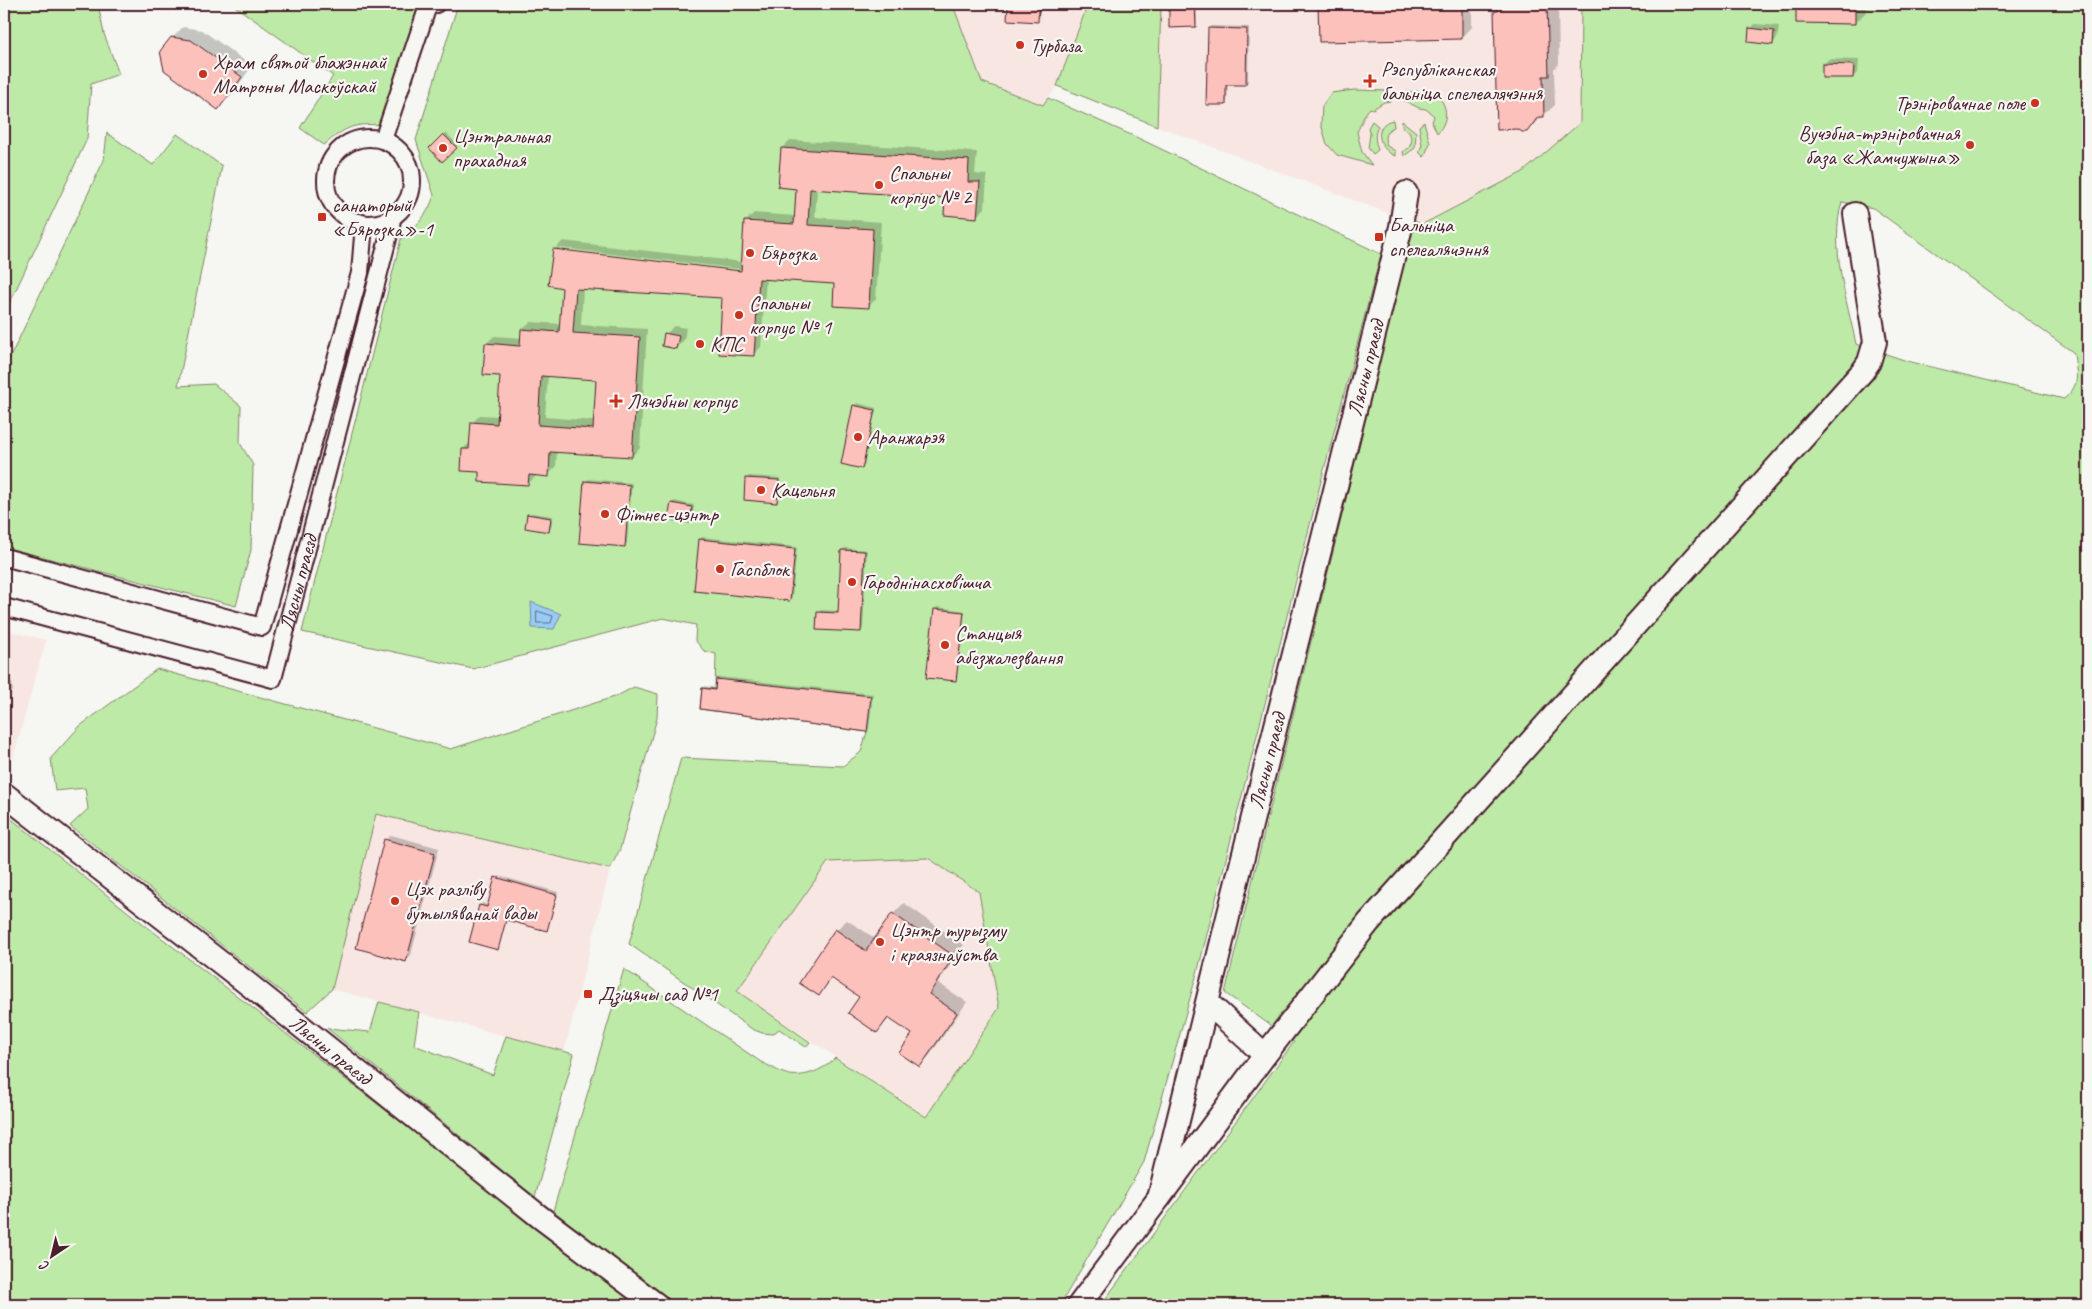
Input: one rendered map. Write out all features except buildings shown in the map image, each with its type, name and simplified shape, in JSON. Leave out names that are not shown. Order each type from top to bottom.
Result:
[{"type":"street","points":[[392,217],[376,223],[359,222],[346,217],[332,202],[326,182],[328,169],[334,156],[349,143],[369,138],[383,140],[428,6],[436,4]]},
{"type":"street","name":"Лясны праезд","points":[[4,608],[273,678],[384,256],[392,217],[402,209],[412,188],[409,164],[394,145],[383,140]]},
{"type":"street","name":"Лясны праезд","points":[[1079,1305],[1159,1198],[1208,1003],[1228,913],[1401,227],[1406,194]]},
{"type":"street","points":[[1159,1198],[1265,1055],[1369,922],[1863,371],[1869,362],[1875,342],[1855,214]]},
{"type":"street","name":"Лясны праезд","points":[[4,557],[262,627],[360,273],[363,236],[359,222]]},
{"type":"street","name":"Лясны праезд","points":[[4,794],[277,1007],[540,1217],[657,1305]]},
{"type":"street","points":[[1208,1003],[1265,1055]]},
{"type":"shaded area","name":"Турбаза","points":[[954,4],[1088,4],[1057,86],[1043,106],[982,81]]},
{"type":"shaded area","name":"Рэспубліканская бальніца спелеалячэння","points":[[1161,4],[1581,4],[1580,123],[1523,172],[1423,224],[1393,215],[1157,126]]},
{"type":"shaded area","points":[[4,630],[46,640],[13,758],[4,754]]},
{"type":"shaded area","points":[[376,813],[610,869],[564,1052],[332,989]]},
{"type":"shaded area","name":"Цэнтр турызму і краязнаўства","points":[[928,858],[979,892],[999,1008],[927,1117],[737,992],[828,862]]},
{"type":"green space","points":[[4,4],[98,4],[104,34],[119,74],[91,84],[87,139],[4,315]]},
{"type":"green space","points":[[232,4],[427,4],[382,125],[364,125],[344,130],[324,145],[300,128],[333,76]]},
{"type":"green space","points":[[458,4],[954,4],[982,82],[1043,105],[1048,98],[1138,138],[1381,254],[1319,489],[1199,966],[1144,1162],[1060,1305],[677,1305],[553,1211],[624,969],[761,1062],[780,1072],[790,1075],[804,1075],[824,1067],[835,1058],[926,1117],[999,1008],[979,892],[928,858],[828,862],[737,991],[810,1042],[806,1047],[779,1029],[773,1034],[762,1033],[752,1029],[629,944],[681,758],[843,766],[861,752],[867,732],[700,709],[702,688],[715,689],[716,654],[704,651],[695,640],[696,625],[663,618],[473,669],[302,632],[401,239],[421,220],[429,208],[434,195],[416,140]]},
{"type":"green space","points":[[1088,4],[1161,4],[1157,126],[1057,86]]},
{"type":"green space","points":[[1581,4],[2088,4],[2088,1305],[1101,1305],[1294,1042],[1225,993],[1414,221],[1423,224],[1523,172],[1580,123]],"holes":[[[1842,202],[1873,208],[2074,353],[2076,383],[2070,393],[2064,399],[1907,361],[1856,344],[1844,292],[1838,254],[1838,219]]]},
{"type":"green space","points":[[1354,90],[1390,91],[1391,101],[1384,102],[1373,109],[1370,108],[1357,132],[1362,152],[1372,165],[1337,155],[1327,144],[1321,124],[1322,106],[1331,93]]},
{"type":"green space","points":[[1424,91],[1434,94],[1439,98],[1443,103],[1446,115],[1437,133],[1432,122],[1434,116],[1426,109],[1419,108],[1401,99],[1402,92]]},
{"type":"green space","points":[[1393,120],[1394,127],[1387,132],[1385,140],[1387,146],[1395,151],[1395,156],[1389,153],[1381,143],[1380,137],[1382,126],[1386,122]]},
{"type":"green space","points":[[1372,121],[1378,126],[1375,138],[1378,150],[1373,154],[1368,148],[1370,134],[1368,128]]},
{"type":"green space","points":[[1402,121],[1416,132],[1415,148],[1404,156],[1403,151],[1409,148],[1412,140],[1409,132],[1402,127]]},
{"type":"green space","points":[[1424,122],[1430,143],[1424,157],[1419,152],[1422,145],[1419,126]]},
{"type":"green space","points":[[107,133],[153,165],[177,134],[222,166],[178,386],[214,384],[241,406],[240,443],[253,465],[251,550],[236,606],[4,547],[4,370],[104,160]]},
{"type":"green space","points":[[157,669],[451,749],[617,696],[634,687],[658,694],[657,718],[620,849],[610,869],[376,814],[332,989],[307,1012],[70,826],[88,809],[85,788],[55,791],[51,758],[80,726]]},
{"type":"green space","points":[[4,813],[137,919],[639,1305],[4,1305]]},
{"type":"green space","points":[[379,1002],[419,1012],[414,1045],[493,1075],[506,1036],[574,1054],[535,1197],[327,1028],[370,1032]]},
{"type":"water","points":[[531,602],[561,614],[554,629],[532,628]]},
{"type":"place","name":"Турбаза","points":[[1020,45]]},
{"type":"place","name":"Храм святой блажэннай Матроны Маскоўскай","points":[[203,74]]},
{"type":"place","name":"Рэспубліканская бальніца спелеалячэння","points":[[1370,81]]},
{"type":"place","name":"Трэніровачнае поле","points":[[2035,103]]},
{"type":"place","name":"Вучэбна-трэніровачная база «Жамчужына»","points":[[1970,145]]},
{"type":"place","name":"Цэнтральная прахадная","points":[[443,148]]},
{"type":"place","name":"Спальны корпус № 2","points":[[879,185]]},
{"type":"place","name":"санаторый «Бярозка»-1","points":[[322,217]]},
{"type":"place","name":"Бальніца спелеалячэння","points":[[1379,237]]},
{"type":"place","name":"Бярозка","points":[[750,253]]},
{"type":"place","name":"Спальны корпус № 1","points":[[739,315]]},
{"type":"place","name":"КПС","points":[[700,344]]},
{"type":"place","name":"Лячэбны корпус","points":[[616,401]]},
{"type":"place","name":"Аранжарэя","points":[[858,437]]},
{"type":"place","name":"Кацельня","points":[[761,490]]},
{"type":"place","name":"Фітнес-цэнтр","points":[[605,514]]},
{"type":"place","name":"Гаспблок","points":[[720,569]]},
{"type":"place","name":"Гароднінасховішча","points":[[852,582]]},
{"type":"place","name":"Станцыя абезжалезвання","points":[[945,645]]},
{"type":"place","name":"Цэх разліву бутыляванай вады","points":[[395,901]]},
{"type":"place","name":"Цэнтр турызму і краязнаўства","points":[[880,942]]},
{"type":"place","name":"Дзіцячы сад №1","points":[[588,994]]}]
